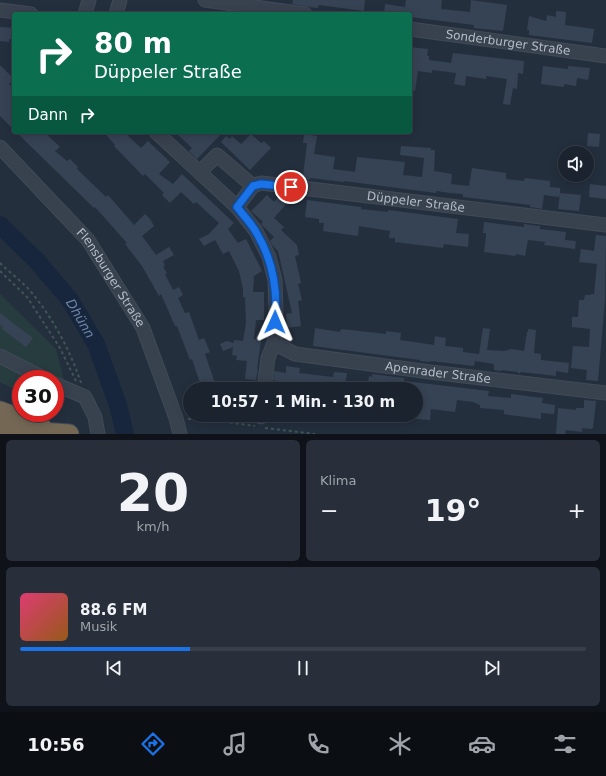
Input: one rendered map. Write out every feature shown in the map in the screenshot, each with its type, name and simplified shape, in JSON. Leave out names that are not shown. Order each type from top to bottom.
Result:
[{"type":"highway","points":[[0,412],[66,434]]},
{"type":"highway","points":[[0,429],[66,434]]},
{"type":"street","points":[[86,12],[89,0]]},
{"type":"street","points":[[117,12],[120,0]]},
{"type":"street","points":[[205,0],[291,12]]},
{"type":"street","points":[[0,10],[16,12]]},
{"type":"street","name":"Sonderburger Straße","points":[[412,29],[606,56]]},
{"type":"street","points":[[158,134],[237,207],[256,231],[269,257],[275,280],[276,311],[274,343],[268,358],[265,382]]},
{"type":"street","name":"Flensburger Straße","points":[[0,147],[88,240],[142,328],[176,418],[180,434]]},
{"type":"street","points":[[200,172],[217,155],[253,186],[237,207]]},
{"type":"street","name":"Düppeler Straße","points":[[253,186],[261,184],[606,225]]},
{"type":"street","name":"Apenrader Straße","points":[[274,343],[295,354],[606,393]]},
{"type":"street","points":[[0,356],[27,370]]},
{"type":"street","points":[[64,388],[85,398],[95,417],[98,434]]},
{"type":"path","points":[[0,263],[31,292],[62,337],[74,361],[85,398]]},
{"type":"path","points":[[0,272],[27,297],[60,348],[85,398]]},
{"type":"path","points":[[176,418],[205,419],[314,434]]},
{"type":"green space","points":[[0,294],[56,349],[61,370],[12,370],[12,388],[0,382]]},
{"type":"building","points":[[293,0],[365,0],[364,11],[319,5],[318,8],[309,7],[292,4]]},
{"type":"building","points":[[406,0],[442,0],[441,9],[470,12],[471,0],[507,5],[503,31],[474,28],[474,25],[412,17],[412,12],[384,12],[385,4],[405,7]]},
{"type":"building","points":[[556,11],[566,12],[565,25],[594,29],[592,43],[529,35],[529,30],[527,30],[529,16],[546,21],[547,15],[556,17]]},
{"type":"building","points":[[0,27],[12,28],[12,40],[9,39],[9,42],[0,41]]},
{"type":"building","points":[[412,47],[428,49],[427,56],[429,56],[429,60],[451,63],[453,53],[524,61],[523,74],[518,73],[517,89],[513,88],[510,105],[503,104],[507,79],[486,76],[486,79],[466,76],[465,86],[454,84],[456,73],[432,70],[432,73],[418,71],[415,91],[412,90]]},
{"type":"building","points":[[0,65],[12,77],[12,81],[9,84],[12,86],[12,128],[0,116]]},
{"type":"building","points":[[543,66],[568,69],[568,66],[590,68],[588,80],[577,78],[576,86],[564,84],[564,87],[541,84]]},
{"type":"building","points":[[588,133],[600,134],[599,147],[587,146]]},
{"type":"building","points":[[18,134],[46,134],[60,147],[55,151],[67,161],[70,159],[78,167],[77,169],[106,197],[108,195],[134,225],[145,214],[150,219],[154,226],[142,236],[156,255],[169,247],[174,255],[163,261],[165,266],[163,267],[167,273],[165,274],[173,290],[179,287],[183,295],[178,298],[185,313],[189,312],[199,340],[204,338],[210,352],[205,354],[215,382],[200,382],[192,359],[190,360],[177,326],[175,326],[161,294],[159,296],[142,266],[125,244],[127,243],[95,207],[94,208]]},
{"type":"building","points":[[106,134],[126,134],[141,148],[148,141],[170,162],[159,174],[173,184],[182,174],[234,223],[228,229],[238,243],[246,239],[262,271],[254,276],[253,292],[264,292],[264,320],[256,320],[254,339],[261,340],[256,380],[245,379],[247,361],[236,360],[237,356],[232,355],[233,347],[223,351],[220,344],[227,341],[234,343],[234,340],[243,341],[246,323],[245,297],[243,297],[243,289],[239,271],[229,251],[223,254],[215,240],[204,246],[199,239],[209,234],[219,223],[196,202],[194,204],[181,192],[170,203],[162,195],[164,193],[145,174],[143,176],[114,146],[115,145]]},
{"type":"building","points":[[177,134],[221,134],[197,159],[189,151],[192,148]]},
{"type":"building","points":[[251,134],[261,143],[264,141],[271,148],[250,170],[221,142],[226,136],[230,139],[232,136],[241,144]]},
{"type":"building","points":[[304,134],[317,136],[314,154],[335,157],[333,169],[355,172],[357,157],[405,162],[403,175],[422,177],[424,158],[400,155],[401,146],[431,148],[431,150],[435,150],[434,171],[452,174],[451,184],[469,186],[472,168],[506,173],[506,179],[524,181],[525,178],[550,181],[550,187],[560,188],[560,193],[581,195],[579,211],[558,209],[560,194],[559,197],[544,195],[542,209],[530,207],[530,205],[463,197],[463,194],[436,191],[436,193],[311,178],[307,181],[303,176],[307,143],[303,143]]},
{"type":"building","points":[[590,184],[606,186],[606,199],[589,197]]},
{"type":"building","points":[[267,195],[274,202],[280,195],[288,202],[274,218],[284,227],[281,230],[297,245],[299,255],[295,256],[301,283],[298,284],[302,300],[298,301],[301,326],[287,328],[286,314],[292,313],[278,251],[270,241],[274,237],[261,224],[263,222],[251,211]]},
{"type":"building","points":[[307,200],[361,207],[361,209],[388,212],[388,210],[458,219],[456,233],[469,234],[468,247],[444,244],[443,248],[395,242],[395,238],[389,238],[390,231],[359,226],[358,236],[323,231],[324,223],[319,223],[319,219],[305,217]]},
{"type":"building","points":[[484,222],[524,227],[524,224],[540,226],[540,229],[566,232],[565,240],[576,241],[575,249],[544,245],[545,242],[528,240],[525,256],[484,252],[486,233],[483,233]]},
{"type":"building","points":[[596,235],[606,236],[605,300],[598,381],[586,380],[587,370],[571,368],[573,346],[589,347],[590,329],[572,327],[572,317],[578,317],[579,300],[584,300],[585,295],[594,294],[597,264],[579,262],[581,249],[594,251]]},
{"type":"building","points":[[0,313],[33,338],[26,347],[2,329],[3,327],[0,325]]},
{"type":"building","points":[[315,328],[340,332],[341,329],[386,334],[386,331],[401,333],[400,340],[434,345],[435,336],[446,338],[445,346],[463,348],[463,352],[479,354],[483,328],[490,329],[487,350],[504,351],[511,349],[524,351],[528,329],[536,330],[534,353],[541,354],[541,360],[569,363],[568,373],[556,371],[556,376],[521,372],[519,374],[518,372],[494,370],[494,364],[475,361],[474,366],[430,362],[313,346]]},
{"type":"building","points":[[286,366],[300,368],[299,373],[333,377],[334,372],[347,373],[346,382],[277,382],[273,380],[274,371],[286,373]]},
{"type":"building","points":[[372,374],[404,378],[404,381],[412,382],[368,382],[369,376],[372,377]]},
{"type":"building","points":[[423,383],[489,391],[488,396],[511,398],[511,394],[543,398],[542,403],[555,405],[554,414],[541,413],[541,419],[504,414],[504,410],[480,408],[480,405],[473,402],[457,400],[455,412],[431,409],[430,420],[423,420]]},
{"type":"building","points":[[584,400],[596,401],[593,428],[582,428],[582,432],[566,430],[565,434],[556,434],[558,408],[576,410],[576,408],[584,408]]},
{"type":"waterway","name":"Dhünn","points":[[0,225],[37,261],[70,300],[96,344],[118,405],[125,434]]},
{"type":"route","points":[[275,322],[275,280],[269,257],[256,231],[237,207],[253,186],[261,184],[291,187]]}]
